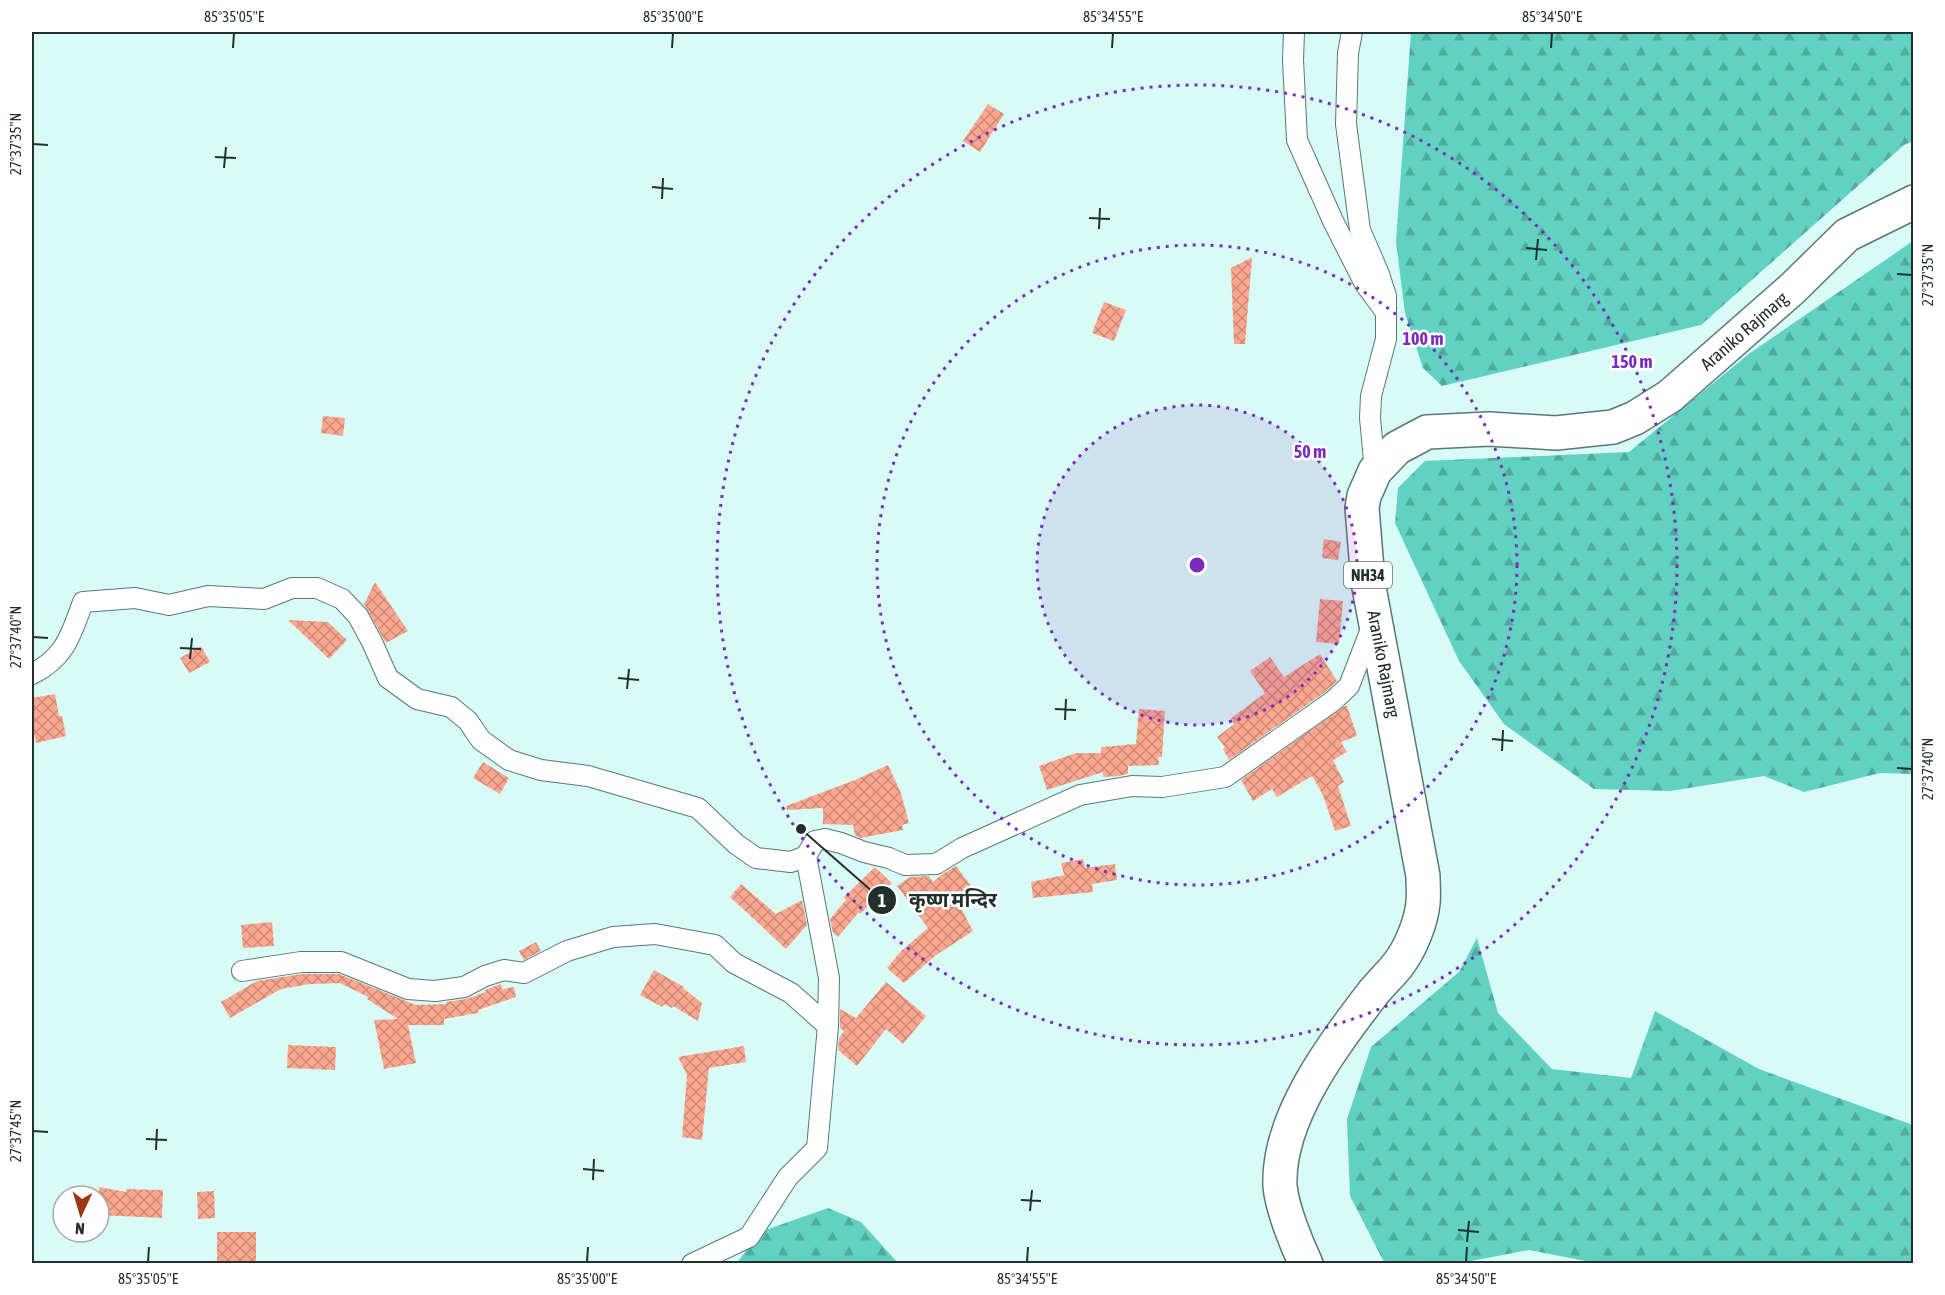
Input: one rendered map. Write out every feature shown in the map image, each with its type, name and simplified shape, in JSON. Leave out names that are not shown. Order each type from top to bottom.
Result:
[{"type":"highway","name":"Araniko Rajmarg","points":[[1306,1263],[1294,1238],[1280,1187],[1284,1149],[1297,1111],[1326,1058],[1374,991],[1399,963],[1418,923],[1423,903],[1423,876],[1368,582],[1362,508],[1364,496],[1375,471],[1397,448],[1426,432],[1489,429],[1556,433],[1613,427],[1635,418],[1670,396],[1792,290],[1846,235],[1914,202]]},
{"type":"street","points":[[1294,32],[1297,141],[1333,221],[1365,284],[1386,314]]},
{"type":"street","points":[[1352,32],[1348,53],[1346,124],[1360,230],[1386,296],[1386,339],[1371,396],[1370,418],[1375,471]]},
{"type":"street","points":[[32,674],[61,654],[83,602],[135,598],[169,605],[208,596],[264,599],[292,588],[317,588],[342,599],[358,616],[388,678],[417,699],[451,707],[468,721],[481,741],[509,760],[541,770],[588,776],[698,808],[736,844],[756,858],[791,862],[806,856],[815,841],[825,839],[905,865],[936,864],[962,848],[1080,795],[1132,786],[1162,787],[1225,777],[1333,701],[1349,686],[1376,618]]},
{"type":"street","points":[[692,1263],[749,1237],[788,1177],[817,1148],[828,1026],[829,978],[806,856]]},
{"type":"street","points":[[242,971],[301,962],[341,962],[408,989],[435,991],[464,987],[485,976],[504,970],[524,973],[567,951],[613,937],[655,934],[715,945],[734,963],[791,993],[828,1026]]},
{"type":"green space","points":[[1411,32],[1913,32],[1913,141],[1904,145],[1701,325],[1442,386],[1423,368],[1405,313],[1396,242]]},
{"type":"green space","points":[[1913,241],[1913,774],[1880,773],[1804,792],[1764,776],[1670,791],[1594,789],[1504,724],[1459,661],[1395,523],[1398,488],[1425,461],[1629,452],[1750,353]]},
{"type":"green space","points":[[1477,938],[1498,1013],[1552,1069],[1631,1078],[1655,1011],[1759,1069],[1913,1125],[1913,1263],[1601,1264],[1529,1250],[1461,1263],[1384,1262],[1350,1196],[1347,1119],[1371,1047],[1459,972]]},
{"type":"green space","points":[[828,1208],[861,1222],[898,1263],[736,1264],[760,1232]]},
{"type":"building","points":[[988,104],[1004,114],[980,152],[963,141]]},
{"type":"building","points":[[1252,257],[1245,344],[1234,344],[1231,268]]},
{"type":"building","points":[[1104,302],[1126,310],[1114,341],[1092,333]]},
{"type":"building","points":[[323,416],[345,418],[343,436],[321,433]]},
{"type":"building","points":[[1324,539],[1341,542],[1338,560],[1322,558]]},
{"type":"building","points":[[375,582],[408,631],[386,643],[364,604]]},
{"type":"building","points":[[1320,599],[1343,601],[1339,644],[1316,642]]},
{"type":"building","points":[[288,620],[328,622],[347,640],[329,659]]},
{"type":"building","points":[[201,646],[210,662],[189,673],[180,658]]},
{"type":"building","points":[[1320,654],[1337,681],[1229,760],[1223,749],[1225,747],[1217,737],[1234,724],[1230,719],[1265,693],[1250,671],[1270,657],[1284,677]]},
{"type":"building","points":[[55,694],[66,736],[36,743],[32,724],[32,698]]},
{"type":"building","points":[[1347,706],[1357,736],[1341,742],[1347,752],[1333,760],[1344,782],[1338,786],[1351,826],[1335,831],[1323,795],[1312,776],[1277,797],[1272,789],[1253,801],[1241,780]]},
{"type":"building","points":[[1139,709],[1165,711],[1162,757],[1158,757],[1159,765],[1128,766],[1128,774],[1103,777],[1103,772],[1047,790],[1039,766],[1076,753],[1101,753],[1101,747],[1136,744]]},
{"type":"building","points":[[483,762],[509,778],[500,794],[473,778]]},
{"type":"building","points":[[888,765],[901,793],[909,823],[902,825],[903,830],[860,838],[855,835],[853,825],[823,824],[823,808],[787,810],[786,806]]},
{"type":"building","points":[[1083,859],[1085,868],[1115,864],[1117,880],[1092,884],[1093,892],[1033,898],[1031,882],[1064,875],[1061,863]]},
{"type":"building","points":[[956,866],[971,886],[956,899],[973,931],[935,956],[904,983],[887,968],[901,951],[928,928],[897,886],[910,877],[929,876],[933,882]]},
{"type":"building","points":[[875,867],[892,883],[860,914],[859,912],[838,937],[833,933],[830,919],[846,900],[844,897]]},
{"type":"building","points":[[741,884],[776,914],[802,900],[807,925],[786,949],[730,897]]},
{"type":"building","points":[[272,922],[274,946],[243,948],[241,925]]},
{"type":"building","points":[[536,942],[541,951],[524,960],[519,951]]},
{"type":"building","points":[[654,970],[684,987],[702,1003],[698,1021],[673,1006],[672,1008],[664,1004],[662,1007],[640,995]]},
{"type":"building","points":[[302,974],[339,974],[416,1005],[446,1004],[446,1002],[466,999],[486,992],[485,990],[501,984],[502,989],[514,987],[516,997],[478,1010],[478,1013],[444,1019],[444,1025],[408,1025],[416,1063],[384,1069],[374,1020],[398,1019],[367,999],[368,997],[340,983],[310,984],[281,989],[230,1018],[221,1002],[257,981]]},
{"type":"building","points":[[886,982],[926,1016],[903,1044],[886,1029],[857,1066],[838,1050],[839,1038],[844,1031],[840,1028],[840,1009],[856,1018]]},
{"type":"building","points":[[288,1045],[336,1047],[335,1070],[287,1068]]},
{"type":"building","points":[[744,1046],[746,1062],[709,1068],[702,1140],[682,1137],[687,1075],[678,1057]]},
{"type":"building","points":[[111,1189],[126,1192],[126,1189],[163,1190],[162,1218],[111,1216]]},
{"type":"building","points":[[214,1191],[215,1218],[198,1219],[197,1192]]},
{"type":"building","points":[[217,1232],[256,1232],[256,1262],[217,1262]]},
{"type":"place","name":"कृष्ण मन्दिर","points":[[801,829]]}]
